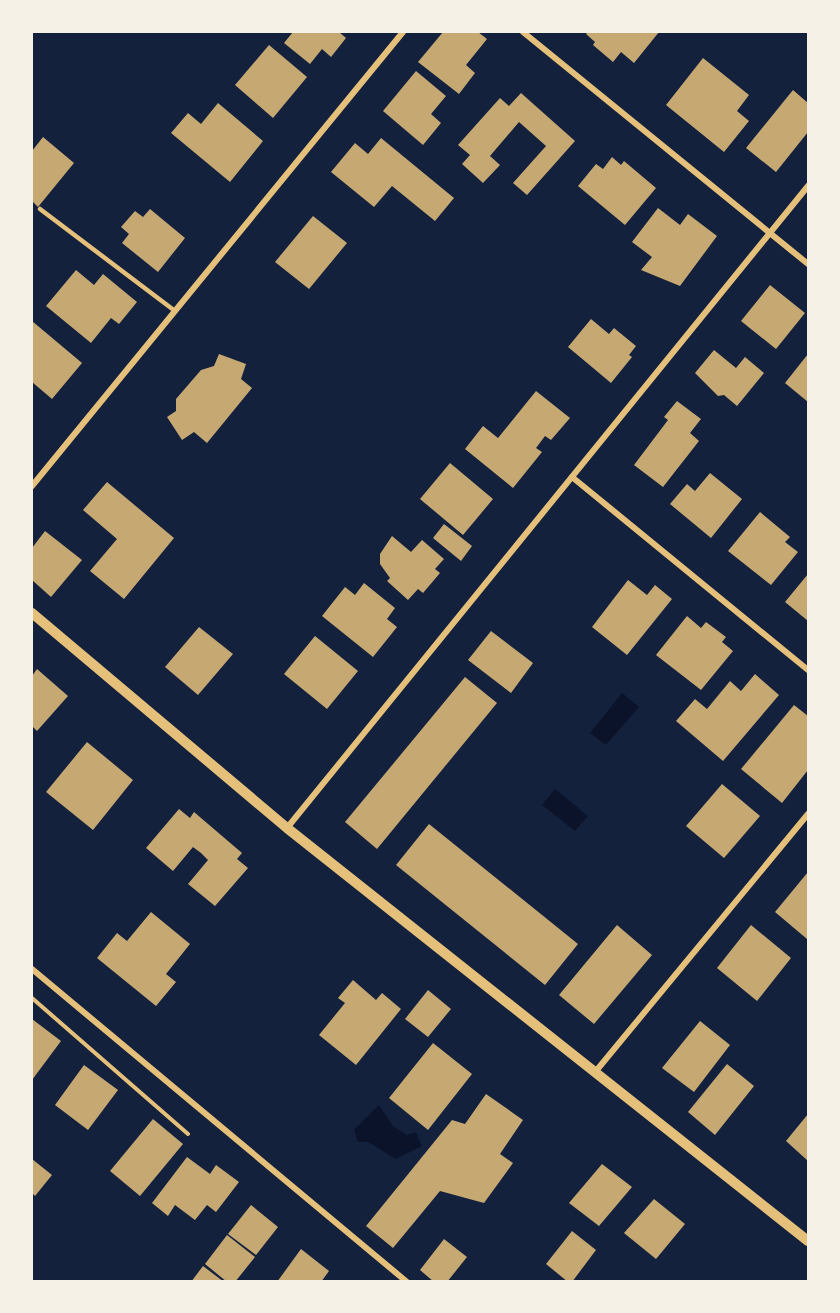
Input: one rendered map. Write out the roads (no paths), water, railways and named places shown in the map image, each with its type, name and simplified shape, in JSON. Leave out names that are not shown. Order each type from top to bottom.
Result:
[{"type":"street","points":[[32,486],[403,32]]},
{"type":"street","points":[[523,32],[808,264]]},
{"type":"street","points":[[287,828],[808,186]]},
{"type":"street","points":[[572,477],[808,670]]},
{"type":"street","points":[[32,613],[287,828],[808,1240]]},
{"type":"street","points":[[596,1071],[808,814]]},
{"type":"street","points":[[32,969],[407,1281]]},
{"type":"lane","points":[[40,209],[175,310]]},
{"type":"water","points":[[622,693],[639,707],[606,745],[590,733]]},
{"type":"water","points":[[555,789],[588,816],[575,831],[542,805]]},
{"type":"water","points":[[379,1105],[393,1126],[407,1135],[416,1132],[422,1146],[396,1159],[368,1142],[358,1142],[354,1130]]}]
